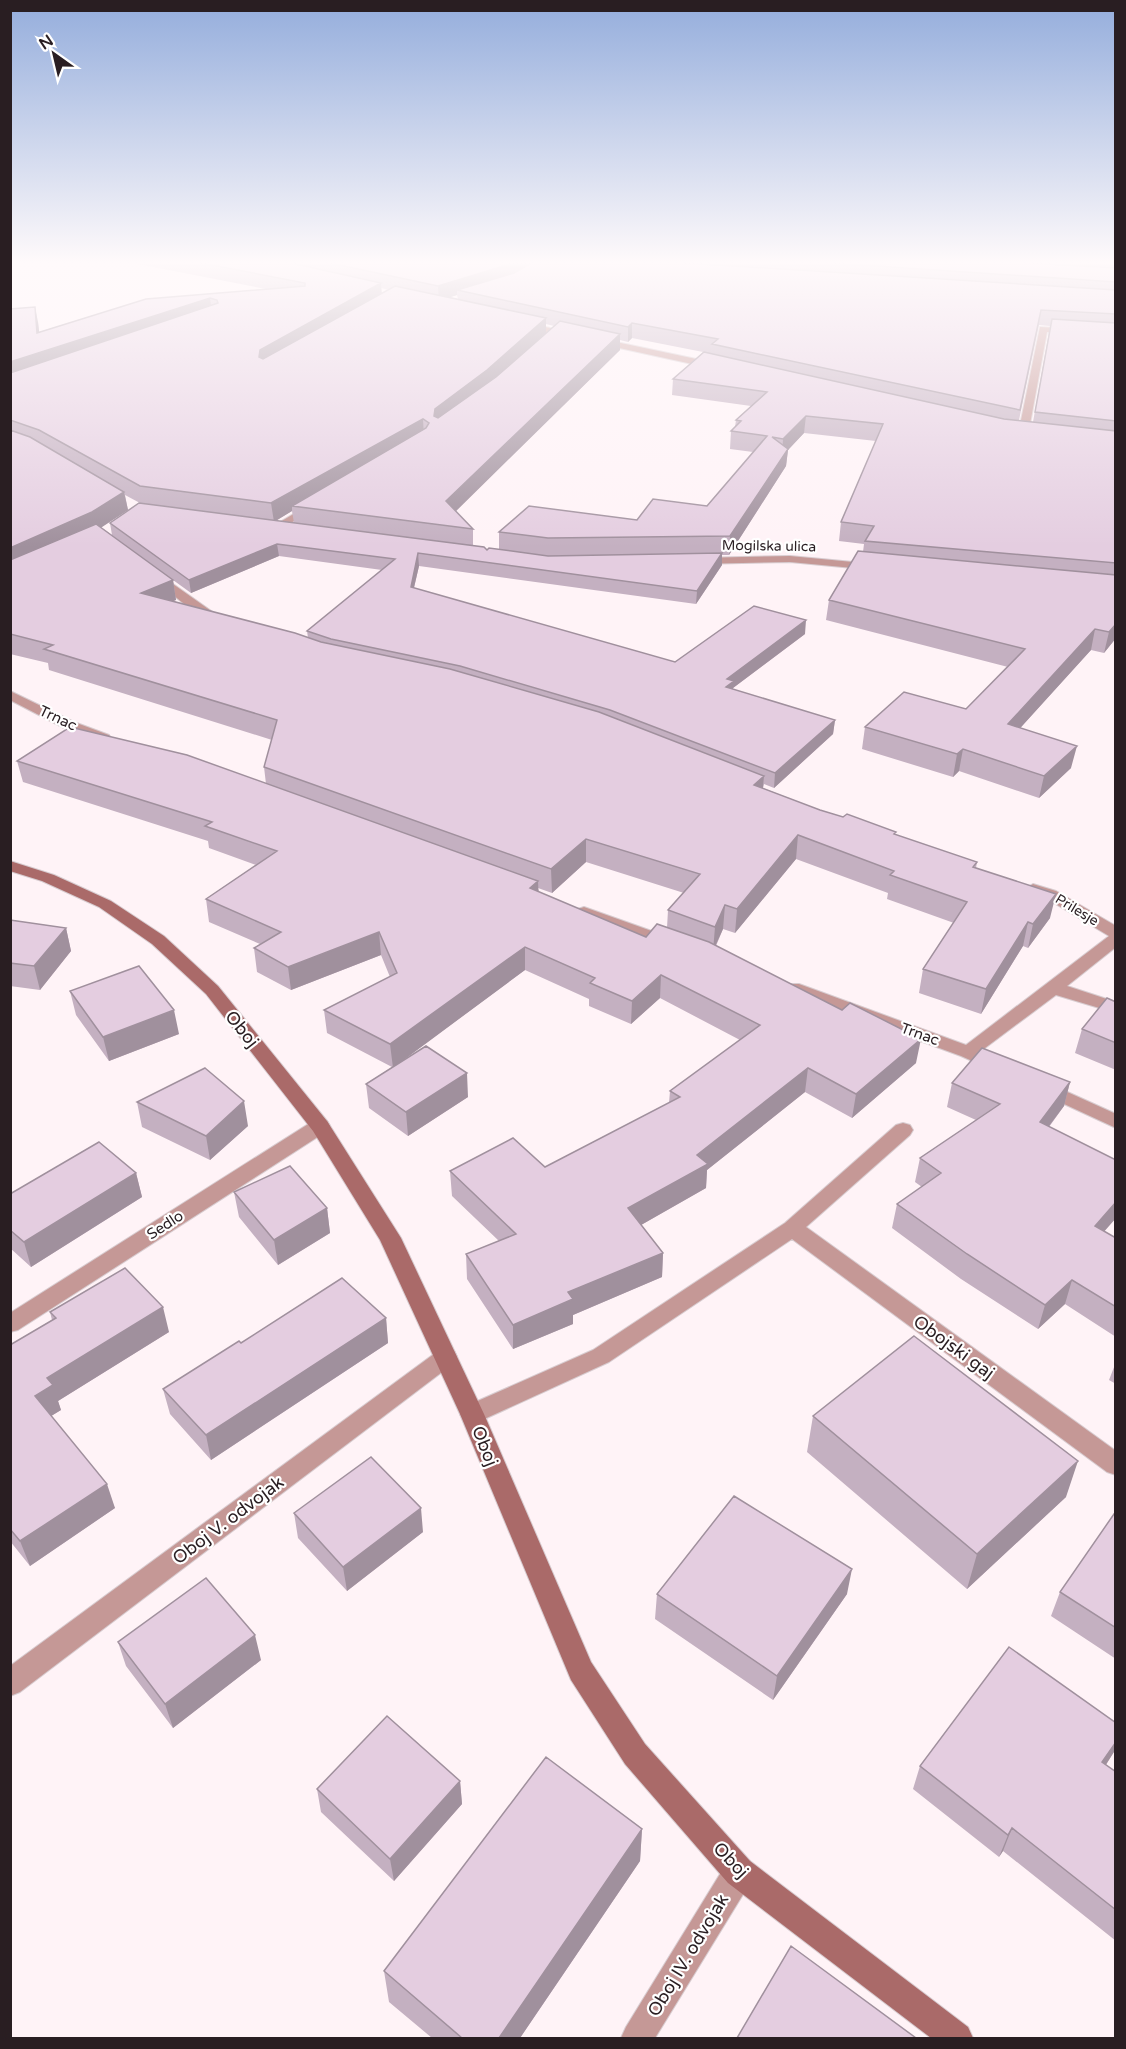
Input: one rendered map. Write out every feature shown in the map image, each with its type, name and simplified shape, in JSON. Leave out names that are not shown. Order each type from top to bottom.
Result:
[{"type":"street","points":[[668,356],[727,368]]},
{"type":"street","points":[[1023,435],[1038,356]]},
{"type":"street","points":[[1012,433],[1035,436]]},
{"type":"street","points":[[299,531],[269,527],[324,499]]},
{"type":"street","name":"Mogilska ulica","points":[[686,561],[790,559],[882,568]]},
{"type":"street","points":[[147,569],[210,616],[232,624]]},
{"type":"street","name":"Trnac","points":[[10,695],[69,725],[114,741]]},
{"type":"street","name":"Oboj","points":[[10,866],[48,878],[105,904],[158,940],[212,990],[320,1126],[390,1238],[472,1414],[581,1671],[635,1754],[739,1872],[957,2038]]},
{"type":"street","name":"Prilesje","points":[[1016,883],[1050,894],[1116,935]]},
{"type":"street","points":[[564,905],[687,950]]},
{"type":"street","points":[[969,1052],[1054,988],[1116,935]]},
{"type":"street","name":"Trnac","points":[[777,982],[969,1052],[1116,1122]]},
{"type":"street","points":[[1054,988],[1116,1008]]},
{"type":"street","name":"Sedlo","points":[[10,1324],[320,1126]]},
{"type":"street","points":[[472,1414],[601,1356],[792,1228],[903,1130]]},
{"type":"street","name":"Obojski gaj","points":[[792,1228],[1116,1465]]},
{"type":"street","name":"Oboj V. odvojak","points":[[10,1683],[446,1357]]},
{"type":"street","name":"Oboj IV. odvojak","points":[[637,2038],[739,1872]]},
{"type":"building","points":[[10,356],[30,356],[10,362]]},
{"type":"building","points":[[62,356],[259,356],[263,359],[269,356],[503,356],[435,409],[434,416],[438,418],[496,377],[520,356],[597,356],[446,501],[473,529],[292,506],[426,428],[429,423],[423,419],[271,503],[140,486],[39,430],[10,420],[10,373]]},
{"type":"building","points":[[700,356],[720,356],[1004,419],[1116,431],[1116,563],[865,541],[874,526],[841,522],[883,424],[806,416],[783,439],[772,437],[788,449],[730,536],[548,538],[499,532],[529,506],[637,520],[653,499],[707,506],[767,436],[731,431],[741,421],[736,420],[767,392],[673,379]]},
{"type":"building","points":[[766,356],[1031,356],[1020,410]]},
{"type":"building","points":[[1045,356],[1116,356],[1116,421],[1035,412]]},
{"type":"building","points":[[10,430],[30,437],[124,492],[92,512],[10,548]]},
{"type":"building","points":[[139,503],[484,547],[487,550],[489,548],[548,556],[722,553],[697,591],[418,553],[411,587],[675,662],[754,606],[806,620],[727,679],[734,681],[726,687],[835,720],[775,773],[610,710],[460,666],[331,639],[307,631],[395,559],[277,544],[189,580],[110,523]]},
{"type":"building","points":[[96,524],[173,580],[141,593],[295,633],[321,642],[450,669],[599,712],[764,776],[754,785],[820,810],[843,817],[847,814],[896,832],[894,834],[977,862],[973,867],[1056,894],[1033,924],[1028,922],[986,989],[923,969],[967,902],[890,875],[894,871],[798,835],[737,909],[725,905],[715,927],[668,910],[700,874],[586,839],[551,869],[264,767],[277,720],[44,649],[53,645],[10,634],[10,560]]},
{"type":"building","points":[[858,551],[1116,575],[1116,624],[1109,632],[1095,629],[1008,724],[1077,746],[1044,776],[963,749],[957,754],[865,727],[904,692],[966,709],[1025,649],[829,600]]},
{"type":"building","points":[[70,727],[187,755],[538,881],[530,888],[646,937],[657,924],[709,942],[842,1010],[850,1003],[921,1039],[856,1094],[808,1068],[697,1155],[708,1164],[628,1208],[663,1253],[568,1292],[573,1299],[513,1325],[466,1254],[516,1234],[450,1171],[513,1138],[545,1167],[680,1097],[670,1091],[760,1025],[661,975],[632,1001],[590,983],[595,978],[525,947],[390,1044],[324,1010],[397,973],[379,932],[288,967],[254,948],[281,932],[206,899],[277,851],[205,826],[212,822],[17,761]]},
{"type":"building","points":[[10,920],[66,928],[34,966],[10,963]]},
{"type":"building","points":[[139,966],[174,1010],[103,1037],[70,991]]},
{"type":"building","points":[[1107,998],[1116,1002],[1116,1043],[1082,1029]]},
{"type":"building","points":[[426,1046],[467,1073],[406,1112],[366,1084]]},
{"type":"building","points":[[982,1048],[1070,1082],[1040,1122],[1116,1160],[1116,1202],[1095,1226],[1116,1238],[1116,1307],[1072,1280],[1045,1305],[967,1254],[897,1204],[941,1173],[920,1158],[1000,1104],[952,1083]]},
{"type":"building","points":[[205,1068],[244,1101],[206,1136],[137,1102]]},
{"type":"building","points":[[99,1142],[136,1173],[24,1242],[10,1230],[10,1194]]},
{"type":"building","points":[[290,1166],[327,1208],[274,1240],[234,1192]]},
{"type":"building","points":[[125,1268],[163,1307],[47,1378],[53,1385],[35,1396],[107,1484],[20,1541],[10,1529],[10,1345],[56,1318],[50,1312]]},
{"type":"building","points":[[342,1278],[386,1318],[206,1435],[163,1389],[239,1341],[241,1343]]},
{"type":"building","points":[[914,1336],[1078,1461],[977,1554],[813,1416]]},
{"type":"building","points":[[371,1457],[421,1508],[343,1567],[294,1513]]},
{"type":"building","points":[[734,1496],[852,1569],[777,1676],[657,1594]]},
{"type":"building","points":[[1114,1514],[1116,1515],[1116,1628],[1060,1592]]},
{"type":"building","points":[[206,1578],[255,1635],[165,1704],[118,1642]]},
{"type":"building","points":[[1009,1647],[1116,1723],[1116,1742],[1102,1762],[1116,1772],[1116,1910],[1012,1828],[1008,1835],[920,1766]]},
{"type":"building","points":[[387,1716],[460,1781],[390,1859],[317,1789]]},
{"type":"building","points":[[546,1757],[642,1829],[499,2038],[462,2038],[384,1971]]},
{"type":"building","points":[[791,1946],[916,2038],[737,2038]]}]
